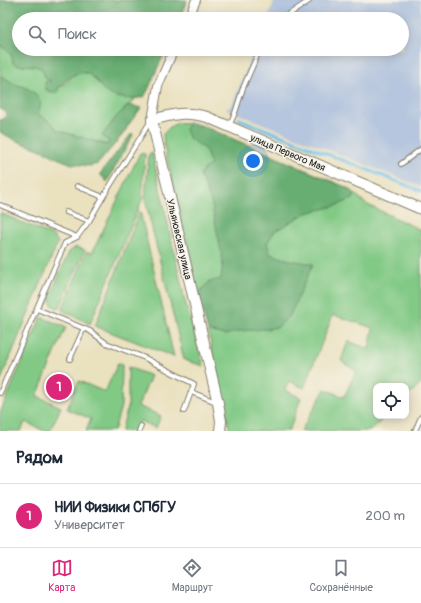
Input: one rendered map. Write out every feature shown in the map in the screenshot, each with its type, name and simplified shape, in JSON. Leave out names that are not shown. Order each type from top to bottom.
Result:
[{"type":"street","points":[[191,12],[196,0]]},
{"type":"street","name":"Ульяновская улица","points":[[171,56],[158,86],[152,120],[218,403],[221,421],[220,431]]},
{"type":"street","name":"улица Первого Мая","points":[[152,120],[169,115],[185,113],[207,117],[421,209]]},
{"type":"lane","points":[[292,12],[309,1]]},
{"type":"lane","points":[[229,126],[257,56]]},
{"type":"lane","points":[[0,393],[65,243],[77,237],[89,221],[102,197],[152,120]]},
{"type":"lane","points":[[401,164],[421,150]]},
{"type":"lane","points":[[77,186],[102,197]]},
{"type":"lane","points":[[0,205],[77,237]]},
{"type":"lane","points":[[66,212],[89,221]]},
{"type":"lane","points":[[37,309],[84,328],[106,343],[145,358],[194,384],[184,411]]},
{"type":"lane","points":[[70,359],[84,328]]},
{"type":"lane","points":[[191,392],[218,403]]},
{"type":"lane","points":[[415,431],[421,417]]},
{"type":"shaded area","points":[[275,0],[421,0],[421,187],[226,109],[232,105],[251,56],[409,56],[409,12],[270,12]]},
{"type":"green space","points":[[0,0],[187,0],[182,12],[12,12],[12,56],[163,56],[148,90],[144,97],[140,98],[130,99],[115,97],[107,93],[88,73],[83,72],[70,77],[58,88],[58,92],[46,90],[45,83],[46,81],[50,82],[50,80],[45,78],[42,69],[35,66],[13,63],[10,53],[0,46]]},
{"type":"green space","points":[[0,46],[10,53],[13,63],[32,65],[43,69],[46,78],[50,80],[50,82],[47,82],[48,89],[51,91],[65,84],[75,74],[87,73],[100,85],[112,92],[121,96],[135,99],[117,116],[102,136],[109,141],[107,145],[57,130],[52,123],[38,114],[27,88],[14,84],[2,76],[0,78]]},
{"type":"green space","points":[[2,76],[14,84],[27,88],[37,95],[41,103],[38,114],[52,123],[57,130],[107,145],[109,141],[102,136],[117,116],[129,105],[141,108],[124,133],[98,164],[90,166],[72,164],[17,141],[0,132],[0,120],[4,119],[6,115],[5,111],[0,109],[0,78]]},
{"type":"green space","points":[[178,123],[195,124],[205,127],[350,189],[366,204],[421,230],[421,384],[409,395],[409,383],[373,383],[373,419],[383,419],[370,431],[301,431],[325,389],[344,397],[356,371],[341,361],[348,341],[369,349],[373,328],[333,315],[304,388],[289,381],[285,390],[301,398],[289,431],[230,431],[164,146],[163,134],[171,126]]},
{"type":"green space","points":[[188,123],[205,127],[350,189],[355,194],[353,199],[335,206],[306,213],[275,231],[267,243],[270,254],[289,260],[313,264],[290,315],[278,327],[240,331],[225,335],[208,331],[198,293],[209,282],[221,279],[223,262],[211,201],[200,175],[205,168],[211,165],[205,149],[189,138],[185,130]]},
{"type":"green space","points":[[132,133],[133,135],[107,182],[100,174]]},
{"type":"green space","points":[[152,152],[185,301],[204,366],[184,360],[145,199],[149,154]]},
{"type":"green space","points":[[140,153],[145,154],[142,200],[90,324],[62,310],[87,251],[92,253]]},
{"type":"green space","points":[[140,211],[174,357],[95,326]]},
{"type":"green space","points":[[0,213],[49,234],[58,242],[0,382]]},
{"type":"green space","points":[[76,247],[85,250],[59,309],[52,305],[50,300],[51,293],[69,252]]},
{"type":"green space","points":[[41,317],[66,327],[37,396],[61,407],[50,431],[45,431],[25,422],[21,431],[0,431],[0,413]]},
{"type":"green space","points":[[118,363],[122,365],[121,406],[114,431],[86,431],[91,419],[67,409],[79,381],[105,392]]},
{"type":"green space","points":[[128,367],[151,376],[138,406],[161,416],[156,428],[140,421],[135,431],[121,431],[128,407]]},
{"type":"waterway","points":[[239,119],[421,191]]},
{"type":"place","name":"НИИ Физики СПбГУ","points":[[59,387]]}]
